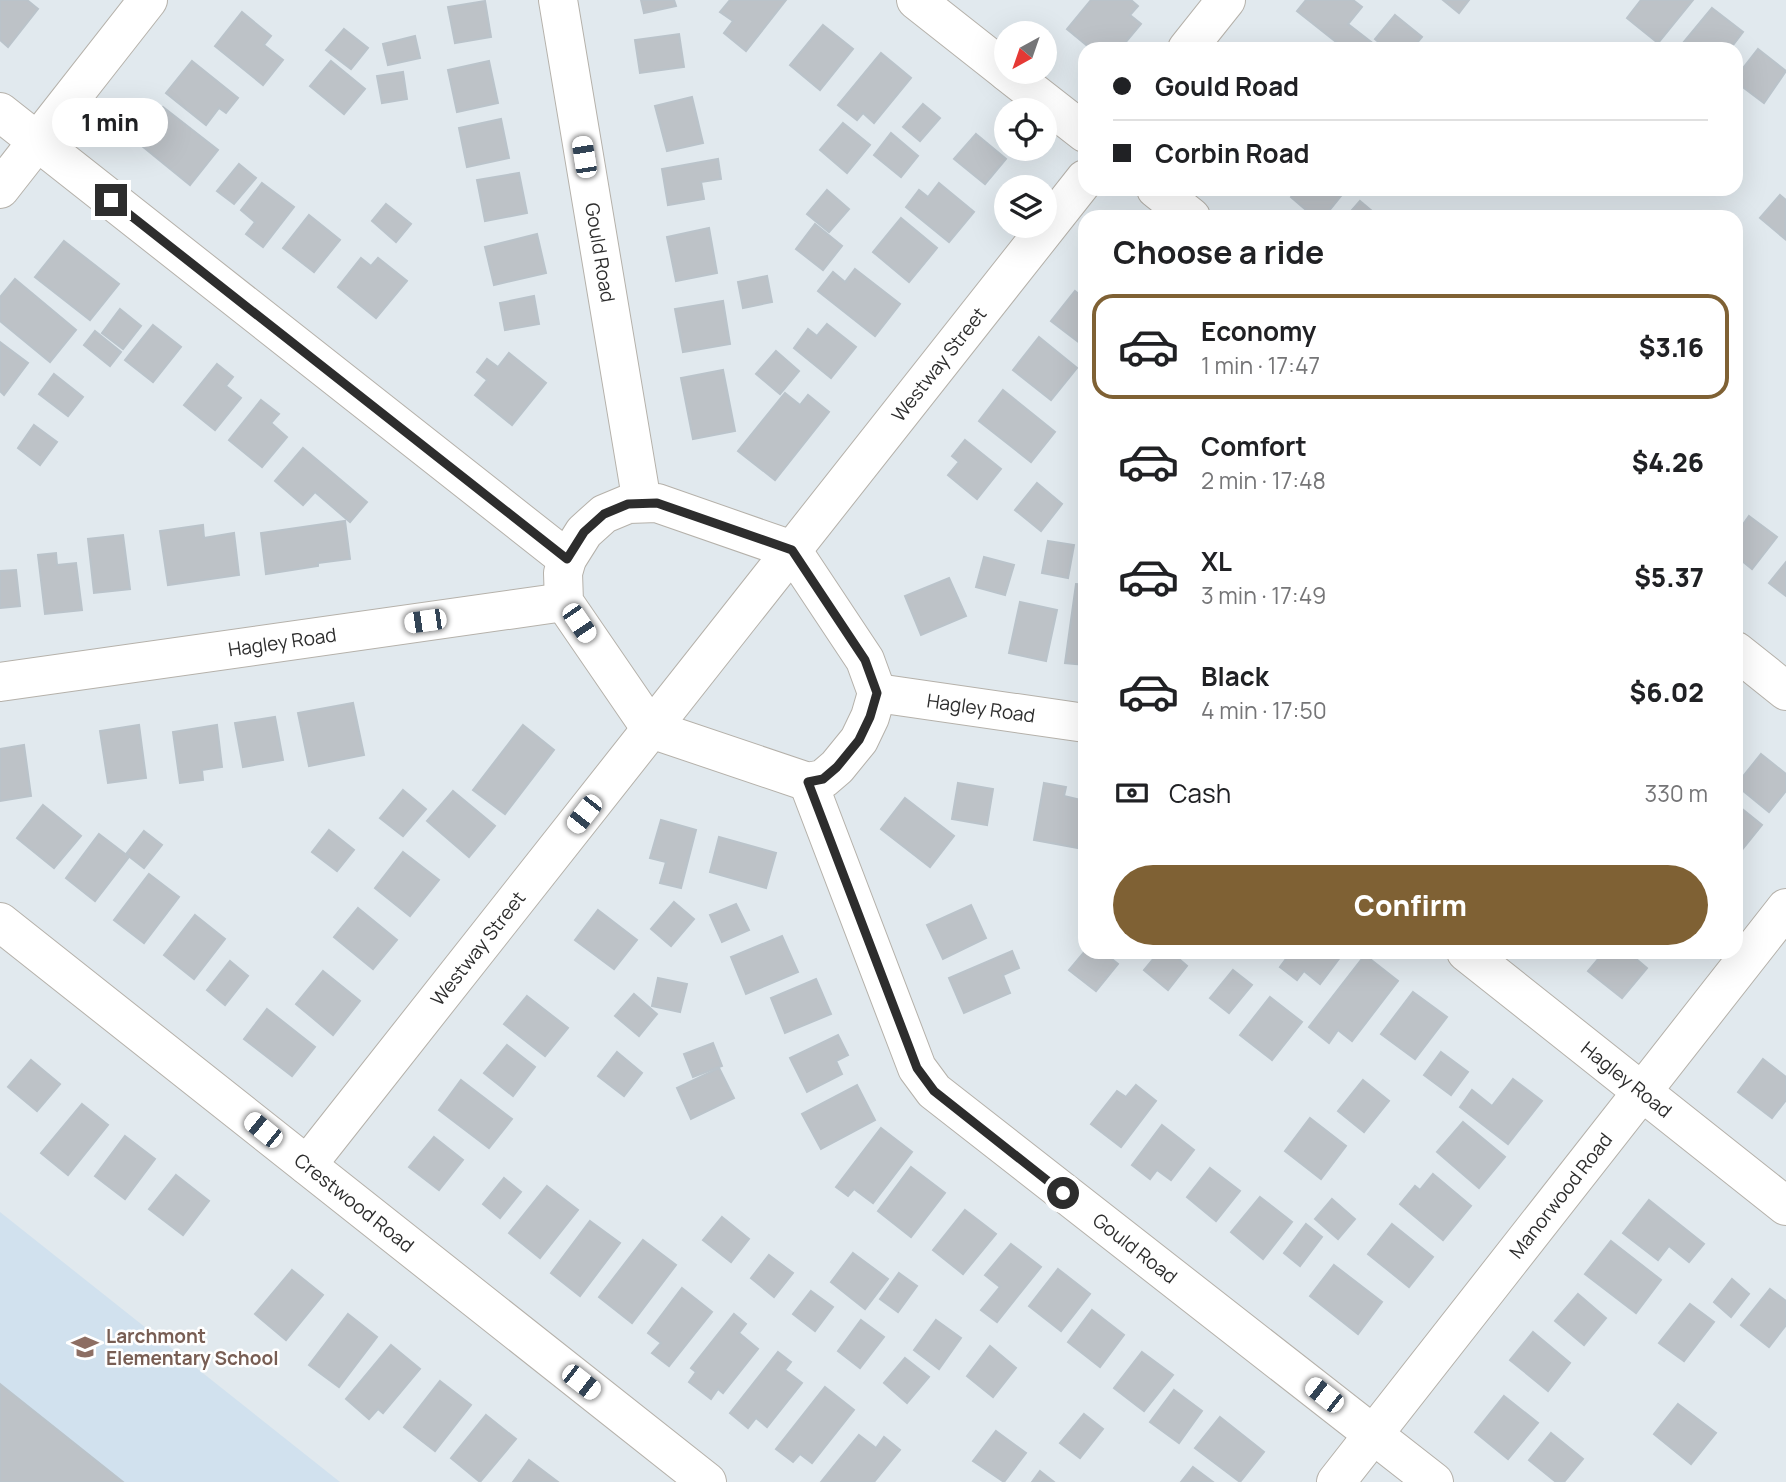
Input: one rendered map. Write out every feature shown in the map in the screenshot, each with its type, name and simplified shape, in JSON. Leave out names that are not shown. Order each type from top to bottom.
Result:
[{"type":"street","points":[[0,189],[148,0]]},
{"type":"street","name":"Gould Road","points":[[558,0],[642,503]]},
{"type":"street","points":[[916,0],[994,62]]},
{"type":"street","points":[[1193,42],[1226,0]]},
{"type":"street","points":[[1022,84],[1078,128]]},
{"type":"street","points":[[0,112],[567,559]]},
{"type":"street","name":"Westway Street","points":[[307,1165],[1078,187]]},
{"type":"street","points":[[1165,196],[1182,210]]},
{"type":"street","points":[[657,503],[792,550],[865,660],[877,693],[859,740],[837,767],[823,779],[808,782],[651,729],[564,602],[563,573],[567,559],[584,532],[604,514],[628,504],[657,503]]},
{"type":"street","name":"Hagley Road","points":[[0,682],[564,602]]},
{"type":"street","points":[[1743,657],[1786,691]]},
{"type":"street","name":"Hagley Road","points":[[877,693],[1078,722]]},
{"type":"street","name":"Gould Road","points":[[808,782],[917,1068],[934,1091],[1434,1482]]},
{"type":"street","name":"Manorwood Road","points":[[1336,1482],[1786,908]]},
{"type":"street","name":"Crestwood Road","points":[[0,922],[707,1482]]},
{"type":"street","name":"Hagley Road","points":[[1475,959],[1786,1206]]},
{"type":"shaded area","name":"Larchmont Elementary School","points":[[0,1212],[340,1482],[0,1482]]},
{"type":"building","points":[[0,0],[27,0],[38,9],[8,47],[0,40]]},
{"type":"building","points":[[641,0],[674,0],[676,6],[644,13]]},
{"type":"building","points":[[730,0],[786,0],[746,51],[724,33],[733,21],[720,12]]},
{"type":"building","points":[[1091,0],[1131,0],[1138,6],[1130,15],[1141,24],[1126,42],[1083,42],[1067,29]]},
{"type":"building","points":[[1306,0],[1353,0],[1362,7],[1348,24],[1371,42],[1336,42],[1297,11]]},
{"type":"building","points":[[1443,0],[1469,0],[1459,13]]},
{"type":"building","points":[[1641,0],[1693,0],[1659,42],[1627,18]]},
{"type":"building","points":[[485,1],[491,37],[455,43],[448,7]]},
{"type":"building","points":[[1712,8],[1743,32],[1735,42],[1684,42]]},
{"type":"building","points":[[242,12],[271,36],[264,45],[283,60],[263,85],[215,46]]},
{"type":"building","points":[[1395,15],[1422,37],[1418,42],[1379,42],[1375,39]]},
{"type":"building","points":[[823,25],[853,49],[820,90],[790,65]]},
{"type":"building","points":[[344,29],[368,48],[351,69],[326,50]]},
{"type":"building","points":[[679,34],[684,67],[640,73],[635,40]]},
{"type":"building","points":[[415,36],[420,58],[388,65],[383,44]]},
{"type":"building","points":[[1758,49],[1786,71],[1764,103],[1743,87],[1743,68]]},
{"type":"building","points":[[881,53],[911,78],[874,123],[863,113],[857,120],[838,105]]},
{"type":"building","points":[[192,61],[238,98],[226,113],[219,108],[206,125],[166,93]]},
{"type":"building","points":[[331,61],[365,89],[344,114],[310,86]]},
{"type":"building","points":[[489,61],[498,103],[457,112],[448,70]]},
{"type":"building","points":[[403,72],[407,99],[382,103],[377,76]]},
{"type":"building","points":[[692,97],[703,143],[667,151],[655,106]]},
{"type":"building","points":[[923,104],[940,118],[920,141],[903,127]]},
{"type":"building","points":[[163,107],[218,150],[190,185],[136,141]]},
{"type":"building","points":[[501,119],[509,158],[467,167],[459,128]]},
{"type":"building","points":[[843,123],[870,145],[847,173],[820,150]]},
{"type":"building","points":[[891,133],[918,156],[901,177],[874,155]]},
{"type":"building","points":[[976,134],[994,149],[994,161],[1004,161],[985,184],[954,159]]},
{"type":"building","points":[[718,159],[721,179],[701,182],[704,199],[668,205],[662,169]]},
{"type":"building","points":[[239,164],[256,178],[234,204],[217,191]]},
{"type":"building","points":[[519,173],[527,213],[485,221],[477,180]]},
{"type":"building","points":[[262,183],[294,207],[263,247],[246,234],[255,222],[241,210]]},
{"type":"building","points":[[939,183],[974,212],[949,242],[906,207],[919,190],[928,197]]},
{"type":"building","points":[[827,190],[849,209],[829,232],[807,214]]},
{"type":"building","points":[[1780,195],[1786,200],[1785,239],[1760,218]]},
{"type":"building","points":[[1341,196],[1330,210],[1306,210],[1291,197]]},
{"type":"building","points":[[1360,201],[1371,210],[1352,210]]},
{"type":"building","points":[[386,204],[411,224],[396,242],[372,221]]},
{"type":"building","points":[[309,215],[340,240],[314,272],[283,248]]},
{"type":"building","points":[[901,218],[937,248],[909,282],[873,252]]},
{"type":"building","points":[[815,224],[842,246],[823,270],[796,249]]},
{"type":"building","points":[[709,228],[717,273],[676,281],[667,237]]},
{"type":"building","points":[[537,234],[546,273],[494,285],[485,247]]},
{"type":"building","points":[[64,241],[119,284],[90,320],[35,277]]},
{"type":"building","points":[[361,258],[371,266],[378,258],[407,281],[376,318],[338,287]]},
{"type":"building","points":[[855,269],[900,304],[875,336],[818,291],[833,272],[845,282]]},
{"type":"building","points":[[767,276],[772,302],[743,308],[738,282]]},
{"type":"building","points":[[15,279],[76,330],[50,362],[0,321],[0,297]]},
{"type":"building","points":[[1075,291],[1078,293],[1078,342],[1051,321]]},
{"type":"building","points":[[534,296],[539,324],[505,330],[500,303]]},
{"type":"building","points":[[723,301],[730,344],[683,352],[675,309]]},
{"type":"building","points":[[120,309],[141,326],[123,349],[102,333]]},
{"type":"building","points":[[827,324],[856,347],[831,378],[794,348],[808,329],[817,336]]},
{"type":"building","points":[[153,325],[181,347],[153,382],[125,360]]},
{"type":"building","points":[[95,331],[121,352],[110,366],[84,345]]},
{"type":"building","points":[[1039,337],[1077,368],[1051,400],[1013,370]]},
{"type":"building","points":[[0,342],[28,363],[4,395],[0,391]]},
{"type":"building","points":[[776,351],[799,371],[780,394],[756,374]]},
{"type":"building","points":[[509,353],[546,383],[512,425],[475,395],[487,380],[477,372],[487,359],[498,367]]},
{"type":"building","points":[[217,364],[233,377],[226,386],[241,398],[215,430],[184,405]]},
{"type":"building","points":[[723,370],[735,431],[693,439],[681,378]]},
{"type":"building","points":[[54,374],[83,397],[68,416],[39,394]]},
{"type":"building","points":[[1003,390],[1055,432],[1031,462],[979,421]]},
{"type":"building","points":[[785,393],[800,405],[808,395],[829,412],[775,480],[738,451]]},
{"type":"building","points":[[261,400],[279,414],[271,423],[287,437],[262,467],[229,440]]},
{"type":"building","points":[[34,425],[57,442],[40,465],[18,448]]},
{"type":"building","points":[[965,440],[1001,469],[977,499],[948,475],[959,462],[952,456]]},
{"type":"building","points":[[303,448],[367,502],[350,522],[315,492],[303,505],[275,481]]},
{"type":"building","points":[[1037,483],[1062,504],[1041,531],[1015,510]]},
{"type":"building","points":[[1749,516],[1777,537],[1752,569],[1743,562],[1743,524]]},
{"type":"building","points":[[345,521],[350,559],[266,574],[261,533]]},
{"type":"building","points":[[203,525],[204,538],[234,533],[239,575],[168,585],[160,531]]},
{"type":"building","points":[[123,535],[130,589],[94,593],[88,539]]},
{"type":"building","points":[[1048,541],[1074,545],[1068,578],[1042,573]]},
{"type":"building","points":[[56,553],[57,565],[76,563],[82,610],[45,614],[38,555]]},
{"type":"building","points":[[984,557],[1014,565],[1005,595],[976,587]]},
{"type":"building","points":[[1786,562],[1786,596],[1769,583]]},
{"type":"building","points":[[16,570],[20,606],[0,608],[0,571]]},
{"type":"building","points":[[949,578],[966,616],[921,635],[905,596]]},
{"type":"building","points":[[1076,584],[1078,584],[1078,664],[1065,663]]},
{"type":"building","points":[[1020,602],[1057,610],[1046,661],[1009,653]]},
{"type":"building","points":[[353,703],[364,755],[309,766],[298,713]]},
{"type":"building","points":[[275,717],[283,760],[243,767],[235,723]]},
{"type":"building","points":[[139,725],[146,778],[108,783],[100,731]]},
{"type":"building","points":[[217,725],[222,767],[202,770],[203,780],[180,783],[173,732]]},
{"type":"building","points":[[523,725],[554,750],[505,814],[473,790]]},
{"type":"building","points":[[24,745],[31,796],[0,801],[0,749]]},
{"type":"building","points":[[1761,754],[1786,774],[1786,791],[1769,812],[1743,791],[1743,776]]},
{"type":"building","points":[[958,783],[993,789],[987,825],[952,819]]},
{"type":"building","points":[[1044,783],[1066,787],[1064,796],[1078,799],[1078,848],[1034,840]]},
{"type":"building","points":[[403,790],[426,809],[403,836],[380,818]]},
{"type":"building","points":[[453,791],[495,826],[469,857],[427,821]]},
{"type":"building","points":[[905,798],[954,836],[930,867],[881,829]]},
{"type":"building","points":[[43,805],[81,836],[54,868],[17,838]]},
{"type":"building","points":[[1743,810],[1762,825],[1743,849]]},
{"type":"building","points":[[661,820],[696,830],[681,888],[660,883],[666,862],[650,858]]},
{"type":"building","points":[[329,830],[354,850],[337,871],[312,852]]},
{"type":"building","points":[[144,831],[162,845],[144,868],[126,854]]},
{"type":"building","points":[[99,834],[129,857],[95,901],[66,878]]},
{"type":"building","points":[[719,837],[776,853],[766,888],[710,872]]},
{"type":"building","points":[[403,852],[439,880],[410,916],[375,888]]},
{"type":"building","points":[[149,874],[179,897],[144,943],[114,920]]},
{"type":"building","points":[[674,902],[694,919],[671,946],[651,929]]},
{"type":"building","points":[[736,904],[749,930],[722,942],[710,915]]},
{"type":"building","points":[[971,905],[986,938],[943,959],[927,925]]},
{"type":"building","points":[[358,908],[397,940],[373,969],[334,937]]},
{"type":"building","points":[[598,910],[637,940],[614,969],[575,940]]},
{"type":"building","points":[[195,915],[225,939],[194,979],[164,955]]},
{"type":"building","points":[[782,936],[798,972],[746,994],[731,957]]},
{"type":"building","points":[[1012,951],[1019,968],[1003,975],[1010,993],[964,1013],[949,978]]},
{"type":"building","points":[[1078,959],[1112,959],[1118,964],[1096,991],[1069,970]]},
{"type":"building","points":[[1153,959],[1179,959],[1187,966],[1168,990],[1144,970]]},
{"type":"building","points":[[1286,959],[1339,959],[1320,984],[1304,971],[1297,980],[1280,967]]},
{"type":"building","points":[[1362,959],[1370,959],[1398,981],[1352,1041],[1338,1030],[1329,1043],[1309,1027]]},
{"type":"building","points":[[1598,959],[1636,959],[1647,968],[1622,998],[1588,971]]},
{"type":"building","points":[[230,961],[248,976],[225,1005],[207,990]]},
{"type":"building","points":[[1233,970],[1252,985],[1229,1013],[1210,998]]},
{"type":"building","points":[[323,971],[360,1001],[333,1035],[296,1004]]},
{"type":"building","points":[[658,978],[687,984],[680,1012],[652,1006]]},
{"type":"building","points":[[816,979],[831,1014],[785,1033],[771,998]]},
{"type":"building","points":[[1413,992],[1447,1017],[1415,1059],[1381,1034]]},
{"type":"building","points":[[634,994],[657,1014],[639,1036],[615,1016]]},
{"type":"building","points":[[527,996],[568,1028],[545,1056],[504,1024]]},
{"type":"building","points":[[1270,997],[1302,1022],[1272,1060],[1240,1035]]},
{"type":"building","points":[[267,1009],[315,1047],[292,1076],[244,1039]]},
{"type":"building","points":[[838,1035],[848,1055],[836,1061],[842,1074],[807,1092],[790,1058]]},
{"type":"building","points":[[713,1043],[722,1066],[693,1077],[684,1054]]},
{"type":"building","points":[[507,1045],[535,1067],[513,1096],[484,1073]]},
{"type":"building","points":[[617,1052],[642,1073],[624,1096],[598,1076]]},
{"type":"building","points":[[1441,1052],[1468,1072],[1451,1095],[1424,1075]]},
{"type":"building","points":[[1763,1059],[1786,1077],[1786,1100],[1772,1118],[1738,1092]]},
{"type":"building","points":[[31,1060],[60,1084],[37,1111],[8,1087]]},
{"type":"building","points":[[719,1068],[734,1098],[691,1119],[677,1088]]},
{"type":"building","points":[[1513,1079],[1542,1101],[1508,1144],[1460,1107],[1472,1090],[1492,1106]]},
{"type":"building","points":[[461,1080],[512,1119],[489,1148],[439,1110]]},
{"type":"building","points":[[1363,1080],[1389,1101],[1364,1132],[1338,1111]]},
{"type":"building","points":[[857,1085],[875,1120],[821,1149],[802,1114]]},
{"type":"building","points":[[1136,1085],[1156,1101],[1121,1147],[1091,1124],[1117,1091],[1126,1097]]},
{"type":"building","points":[[82,1104],[108,1125],[68,1175],[41,1153]]},
{"type":"building","points":[[1310,1118],[1346,1146],[1321,1179],[1285,1151]]},
{"type":"building","points":[[1463,1122],[1505,1157],[1479,1188],[1437,1152]]},
{"type":"building","points":[[1162,1125],[1194,1150],[1171,1180],[1157,1170],[1150,1179],[1132,1165]]},
{"type":"building","points":[[881,1128],[912,1152],[873,1203],[854,1189],[848,1196],[836,1187]]},
{"type":"building","points":[[125,1136],[155,1159],[125,1199],[95,1176]]},
{"type":"building","points":[[434,1137],[463,1160],[439,1190],[409,1167]]},
{"type":"building","points":[[911,1167],[945,1193],[911,1237],[878,1211]]},
{"type":"building","points":[[1210,1168],[1240,1191],[1216,1221],[1187,1197]]},
{"type":"building","points":[[1433,1174],[1471,1206],[1443,1240],[1400,1204],[1415,1186],[1420,1190]]},
{"type":"building","points":[[176,1175],[209,1201],[183,1235],[149,1209]]},
{"type":"building","points":[[504,1178],[521,1192],[500,1218],[483,1204]]},
{"type":"building","points":[[547,1186],[578,1210],[540,1258],[509,1233]]},
{"type":"building","points":[[1260,1197],[1292,1222],[1263,1259],[1231,1232]]},
{"type":"building","points":[[1332,1199],[1355,1219],[1338,1239],[1315,1219]]},
{"type":"building","points":[[1649,1200],[1704,1244],[1689,1262],[1669,1246],[1658,1260],[1623,1233]]},
{"type":"building","points":[[965,1210],[996,1234],[963,1274],[933,1250]]},
{"type":"building","points":[[722,1217],[749,1239],[731,1262],[703,1240]]},
{"type":"building","points":[[590,1221],[620,1243],[580,1296],[551,1273]]},
{"type":"building","points":[[1306,1224],[1322,1237],[1300,1266],[1284,1253]]},
{"type":"building","points":[[1392,1224],[1433,1257],[1409,1287],[1368,1254]]},
{"type":"building","points":[[643,1240],[676,1265],[632,1323],[599,1297]]},
{"type":"building","points":[[1611,1241],[1661,1280],[1636,1313],[1585,1274]]},
{"type":"building","points":[[1011,1244],[1041,1267],[997,1322],[981,1310],[1000,1287],[985,1275]]},
{"type":"building","points":[[853,1253],[888,1279],[865,1309],[831,1282]]},
{"type":"building","points":[[769,1255],[793,1273],[774,1297],[751,1278]]},
{"type":"building","points":[[1334,1265],[1382,1302],[1358,1334],[1310,1296]]},
{"type":"building","points":[[1058,1269],[1090,1294],[1061,1331],[1029,1306]]},
{"type":"building","points":[[292,1270],[323,1295],[286,1340],[255,1314]]},
{"type":"building","points":[[899,1273],[917,1286],[898,1312],[880,1299]]},
{"type":"building","points":[[1732,1279],[1749,1294],[1731,1317],[1714,1302]]},
{"type":"building","points":[[682,1288],[712,1312],[669,1366],[652,1353],[661,1343],[648,1333]]},
{"type":"building","points":[[1770,1289],[1786,1301],[1786,1325],[1769,1347],[1741,1325]]},
{"type":"building","points":[[811,1291],[833,1307],[815,1331],[793,1314]]},
{"type":"building","points":[[1578,1294],[1606,1318],[1584,1345],[1555,1321]]},
{"type":"building","points":[[1690,1304],[1714,1322],[1684,1361],[1659,1343]]},
{"type":"building","points":[[1092,1310],[1124,1335],[1100,1367],[1068,1342]]},
{"type":"building","points":[[348,1314],[377,1337],[339,1387],[309,1365]]},
{"type":"building","points":[[734,1314],[746,1324],[739,1333],[758,1349],[723,1393],[718,1389],[711,1399],[689,1382],[696,1372],[691,1368]]},
{"type":"building","points":[[861,1320],[884,1337],[860,1368],[838,1351]]},
{"type":"building","points":[[936,1320],[961,1338],[939,1369],[914,1350]]},
{"type":"building","points":[[1533,1332],[1570,1363],[1548,1391],[1510,1360]]},
{"type":"building","points":[[391,1345],[420,1369],[383,1413],[378,1409],[369,1419],[346,1399]]},
{"type":"building","points":[[990,1346],[1016,1368],[993,1397],[967,1376]]},
{"type":"building","points":[[778,1352],[791,1362],[785,1370],[802,1383],[767,1427],[756,1418],[748,1428],[730,1413]]},
{"type":"building","points":[[1142,1352],[1173,1375],[1144,1411],[1114,1388]]},
{"type":"building","points":[[905,1358],[929,1377],[907,1403],[884,1383]]},
{"type":"building","points":[[440,1381],[471,1405],[435,1451],[404,1427]]},
{"type":"building","points":[[0,1384],[123,1482],[0,1482]]},
{"type":"building","points":[[825,1387],[854,1410],[812,1463],[800,1454],[793,1462],[776,1449]]},
{"type":"building","points":[[1174,1390],[1202,1411],[1179,1443],[1150,1422]]},
{"type":"building","points":[[1504,1396],[1538,1423],[1508,1459],[1475,1432]]},
{"type":"building","points":[[1678,1404],[1716,1433],[1691,1464],[1654,1434]]},
{"type":"building","points":[[1084,1414],[1103,1429],[1080,1458],[1060,1443]]},
{"type":"building","points":[[486,1415],[516,1439],[480,1482],[451,1458]]},
{"type":"building","points":[[1220,1417],[1264,1452],[1240,1482],[1195,1448]]},
{"type":"building","points":[[996,1431],[1026,1453],[1004,1482],[973,1461]]},
{"type":"building","points":[[1551,1433],[1583,1459],[1564,1482],[1556,1482],[1529,1460]]},
{"type":"building","points":[[859,1435],[876,1448],[884,1437],[900,1450],[874,1482],[821,1482]]},
{"type":"building","points":[[529,1460],[558,1482],[513,1482]]},
{"type":"building","points":[[1193,1467],[1213,1482],[1181,1482]]},
{"type":"building","points":[[1040,1471],[1054,1482],[1032,1482]]},
{"type":"place","name":"Larchmont Elementary School","points":[[85,1347]]},
{"type":"route","points":[[111,200],[567,559],[584,532],[604,514],[628,504],[657,503],[792,550],[865,660],[877,693],[859,740],[837,767],[823,779],[808,782],[917,1068],[934,1091],[955,1109],[1063,1193]]}]
